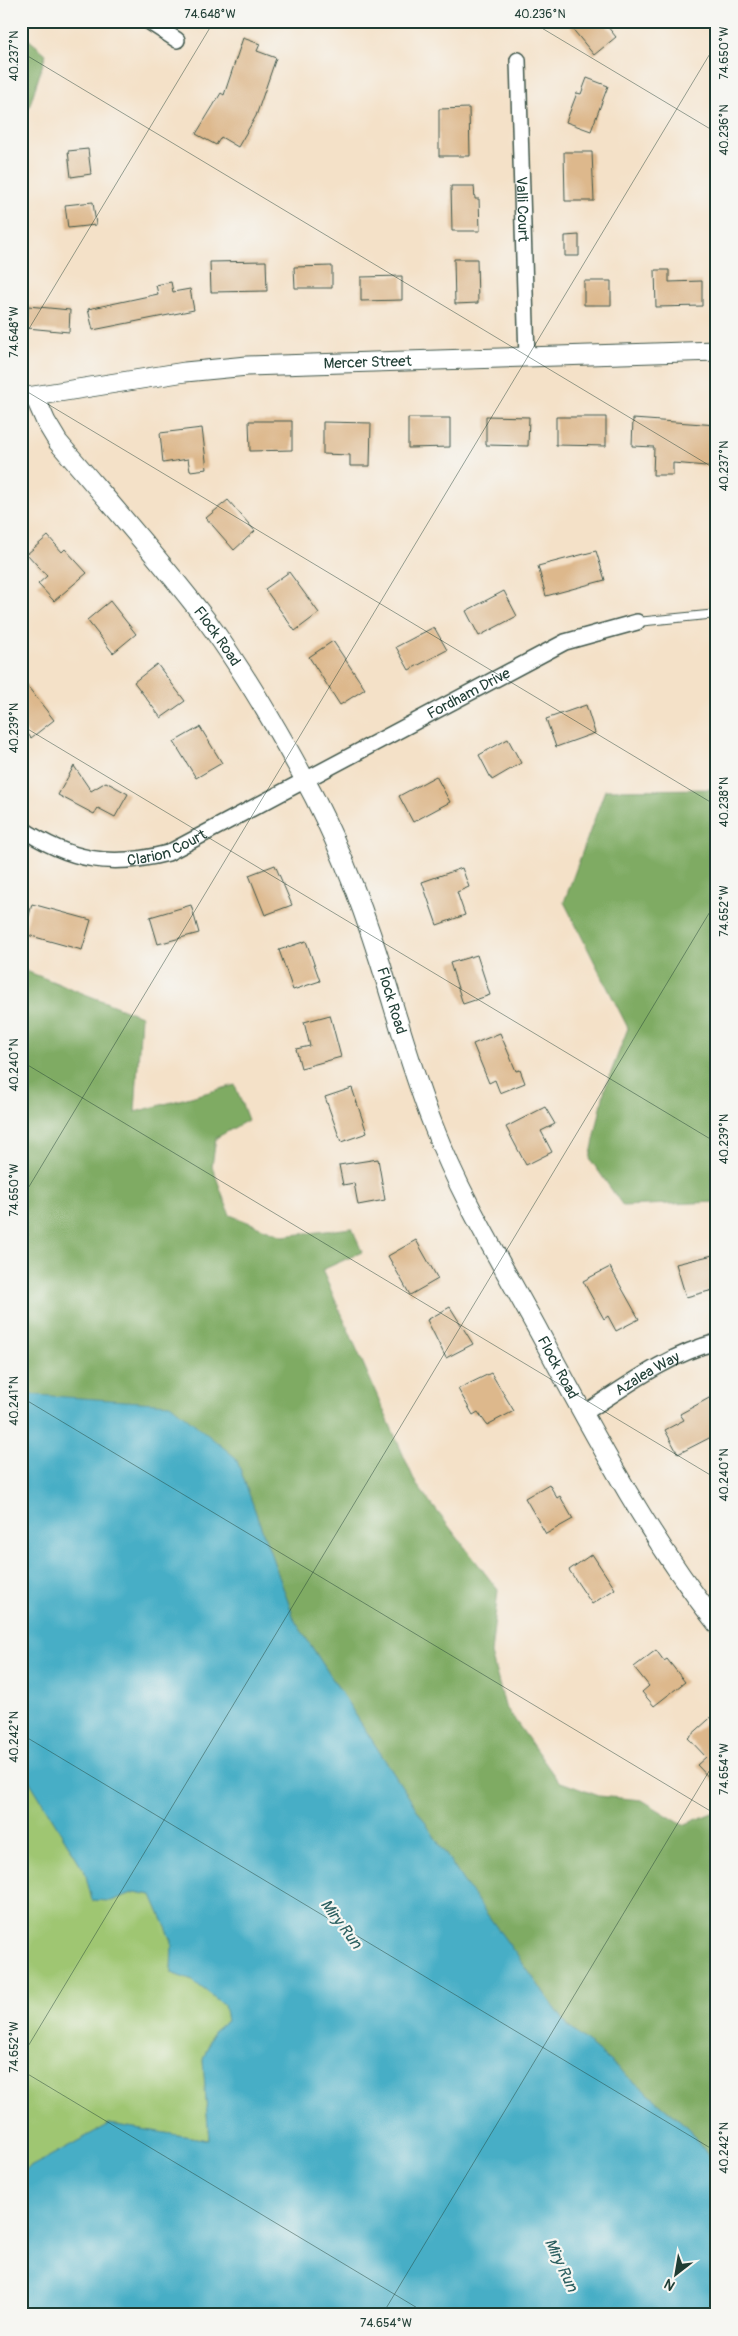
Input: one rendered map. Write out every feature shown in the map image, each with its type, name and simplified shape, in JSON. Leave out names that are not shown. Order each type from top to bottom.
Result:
[{"type":"street","points":[[148,21],[178,40]]},
{"type":"street","name":"Valli Court","points":[[518,60],[527,358]]},
{"type":"street","name":"Mercer Street","points":[[28,398],[186,372],[248,366],[717,351]]},
{"type":"street","name":"Flock Road","points":[[28,398],[58,442],[172,577],[209,624],[305,779],[345,866],[366,918],[414,1072],[454,1178],[481,1231],[628,1494],[672,1562],[717,1624]]},
{"type":"street","name":"Fordham Drive","points":[[305,779],[565,642],[637,622]]},
{"type":"street","name":"Clarion Court","points":[[21,828],[42,842],[64,852],[89,859],[116,862],[142,860],[168,853],[305,779]]},
{"type":"street","name":"Azalea Way","points":[[583,1414],[642,1376],[680,1355],[717,1342]]},
{"type":"lane","points":[[637,622],[717,614]]},
{"type":"green space","points":[[21,33],[46,54],[21,133]]},
{"type":"green space","points":[[717,789],[717,1202],[623,1206],[590,1159],[605,1088],[628,1028],[564,902],[605,790]]},
{"type":"green space","points":[[21,969],[141,1016],[135,1112],[235,1085],[248,1120],[216,1138],[212,1166],[230,1215],[283,1236],[352,1228],[362,1252],[322,1270],[416,1484],[498,1590],[491,1654],[505,1706],[558,1781],[599,1796],[642,1800],[683,1825],[717,1811],[717,2169],[690,2129],[568,2026],[463,1881],[295,1621],[236,1458],[21,1394]]},
{"type":"green space","points":[[21,1767],[85,1872],[92,1900],[111,1901],[135,1892],[152,1895],[172,1941],[171,1973],[193,1981],[225,2005],[227,2021],[213,2032],[203,2060],[209,2140],[109,2124],[21,2172]]},
{"type":"water","name":"Miry Run","points":[[21,1394],[170,1404],[236,1458],[295,1621],[463,1881],[568,2026],[690,2129],[717,2169],[717,2315],[26,2315],[21,2311],[21,2172],[109,2124],[209,2140],[203,2060],[213,2032],[227,2021],[224,2005],[193,1981],[171,1973],[172,1941],[152,1895],[135,1892],[111,1901],[92,1900],[85,1872],[21,1767]]},
{"type":"building","points":[[566,21],[603,21],[616,37],[594,55]]},
{"type":"building","points":[[243,38],[260,44],[257,51],[276,58],[256,116],[238,147],[221,137],[216,145],[196,134],[221,93],[224,95]]},
{"type":"building","points":[[587,78],[608,86],[591,131],[566,122],[577,93],[581,94]]},
{"type":"building","points":[[469,108],[470,156],[439,156],[439,109]]},
{"type":"building","points":[[88,149],[91,174],[71,177],[68,151]]},
{"type":"building","points":[[564,152],[592,152],[594,201],[565,201]]},
{"type":"building","points":[[451,186],[474,186],[475,199],[479,199],[480,231],[452,231]]},
{"type":"building","points":[[93,202],[96,225],[68,228],[65,205]]},
{"type":"building","points":[[579,235],[579,256],[565,256],[565,236]]},
{"type":"building","points":[[454,259],[477,259],[478,303],[455,304]]},
{"type":"building","points":[[266,261],[267,291],[211,292],[210,262]]},
{"type":"building","points":[[332,266],[332,288],[295,288],[294,267]]},
{"type":"building","points":[[655,270],[669,270],[669,282],[702,281],[702,306],[656,307]]},
{"type":"building","points":[[402,276],[402,300],[361,301],[361,277]]},
{"type":"building","points":[[584,281],[611,281],[611,305],[584,305]]},
{"type":"building","points":[[171,282],[173,292],[190,289],[194,310],[93,330],[88,309],[158,294],[156,285]]},
{"type":"building","points":[[28,306],[70,310],[69,332],[27,328]]},
{"type":"building","points":[[486,416],[529,417],[528,446],[486,445]]},
{"type":"building","points":[[556,417],[606,417],[606,446],[556,445]]},
{"type":"building","points":[[408,418],[450,418],[450,447],[408,448]]},
{"type":"building","points":[[633,419],[717,425],[717,467],[673,463],[673,475],[653,475],[654,447],[632,446]]},
{"type":"building","points":[[249,421],[292,421],[292,450],[250,451]]},
{"type":"building","points":[[323,422],[371,423],[370,466],[350,466],[350,455],[323,454]]},
{"type":"building","points":[[202,428],[207,469],[190,471],[188,459],[163,463],[160,433]]},
{"type":"building","points":[[228,500],[255,531],[234,550],[206,518]]},
{"type":"building","points":[[48,536],[62,552],[65,549],[87,573],[54,601],[38,584],[47,576],[27,554]]},
{"type":"building","points":[[596,551],[605,580],[546,596],[538,566]]},
{"type":"building","points":[[289,572],[319,613],[295,631],[265,589]]},
{"type":"building","points":[[504,591],[517,616],[479,636],[466,611]]},
{"type":"building","points":[[110,601],[136,634],[113,653],[87,620]]},
{"type":"building","points":[[434,627],[447,650],[409,670],[396,647]]},
{"type":"building","points":[[333,641],[365,689],[340,705],[309,657]]},
{"type":"building","points":[[157,664],[185,701],[161,718],[134,682]]},
{"type":"building","points":[[21,678],[54,720],[31,738],[21,725]]},
{"type":"building","points":[[586,705],[595,733],[556,747],[546,719]]},
{"type":"building","points":[[200,727],[222,763],[196,778],[174,742]]},
{"type":"building","points":[[508,739],[521,763],[492,780],[479,755]]},
{"type":"building","points":[[74,766],[91,791],[106,782],[128,794],[115,817],[98,808],[94,814],[58,795]]},
{"type":"building","points":[[436,776],[450,802],[413,822],[399,796]]},
{"type":"building","points":[[275,865],[292,905],[265,915],[249,875]]},
{"type":"building","points":[[462,868],[469,887],[457,892],[465,915],[437,925],[422,882]]},
{"type":"building","points":[[32,904],[91,920],[82,950],[24,934]]},
{"type":"building","points":[[191,905],[199,933],[158,944],[150,917]]},
{"type":"building","points":[[306,941],[320,981],[293,990],[279,950]]},
{"type":"building","points":[[477,955],[490,995],[463,1004],[450,963]]},
{"type":"building","points":[[330,1015],[341,1057],[301,1068],[296,1049],[310,1046],[304,1022]]},
{"type":"building","points":[[500,1033],[516,1071],[520,1070],[525,1083],[500,1093],[495,1080],[489,1083],[473,1044]]},
{"type":"building","points":[[352,1088],[367,1133],[341,1142],[325,1097]]},
{"type":"building","points":[[545,1107],[555,1124],[541,1131],[552,1152],[526,1165],[506,1127]]},
{"type":"building","points":[[378,1159],[385,1200],[358,1205],[354,1183],[343,1185],[339,1165]]},
{"type":"building","points":[[416,1240],[438,1279],[410,1295],[388,1256]]},
{"type":"building","points":[[717,1254],[717,1289],[686,1297],[676,1264]]},
{"type":"building","points":[[610,1267],[639,1319],[616,1331],[608,1316],[604,1319],[583,1281]]},
{"type":"building","points":[[450,1307],[473,1344],[446,1358],[427,1320]]},
{"type":"building","points":[[491,1373],[514,1411],[487,1425],[478,1412],[473,1415],[458,1389]]},
{"type":"building","points":[[711,1397],[717,1408],[717,1434],[678,1454],[665,1430],[684,1420],[680,1414]]},
{"type":"building","points":[[549,1484],[557,1498],[560,1496],[573,1519],[546,1534],[525,1498]]},
{"type":"building","points":[[592,1554],[615,1589],[592,1604],[569,1570]]},
{"type":"building","points":[[656,1650],[664,1661],[667,1659],[685,1682],[654,1706],[642,1692],[649,1686],[634,1667]]},
{"type":"building","points":[[717,1712],[717,1786],[697,1765],[706,1757],[688,1738]]}]
